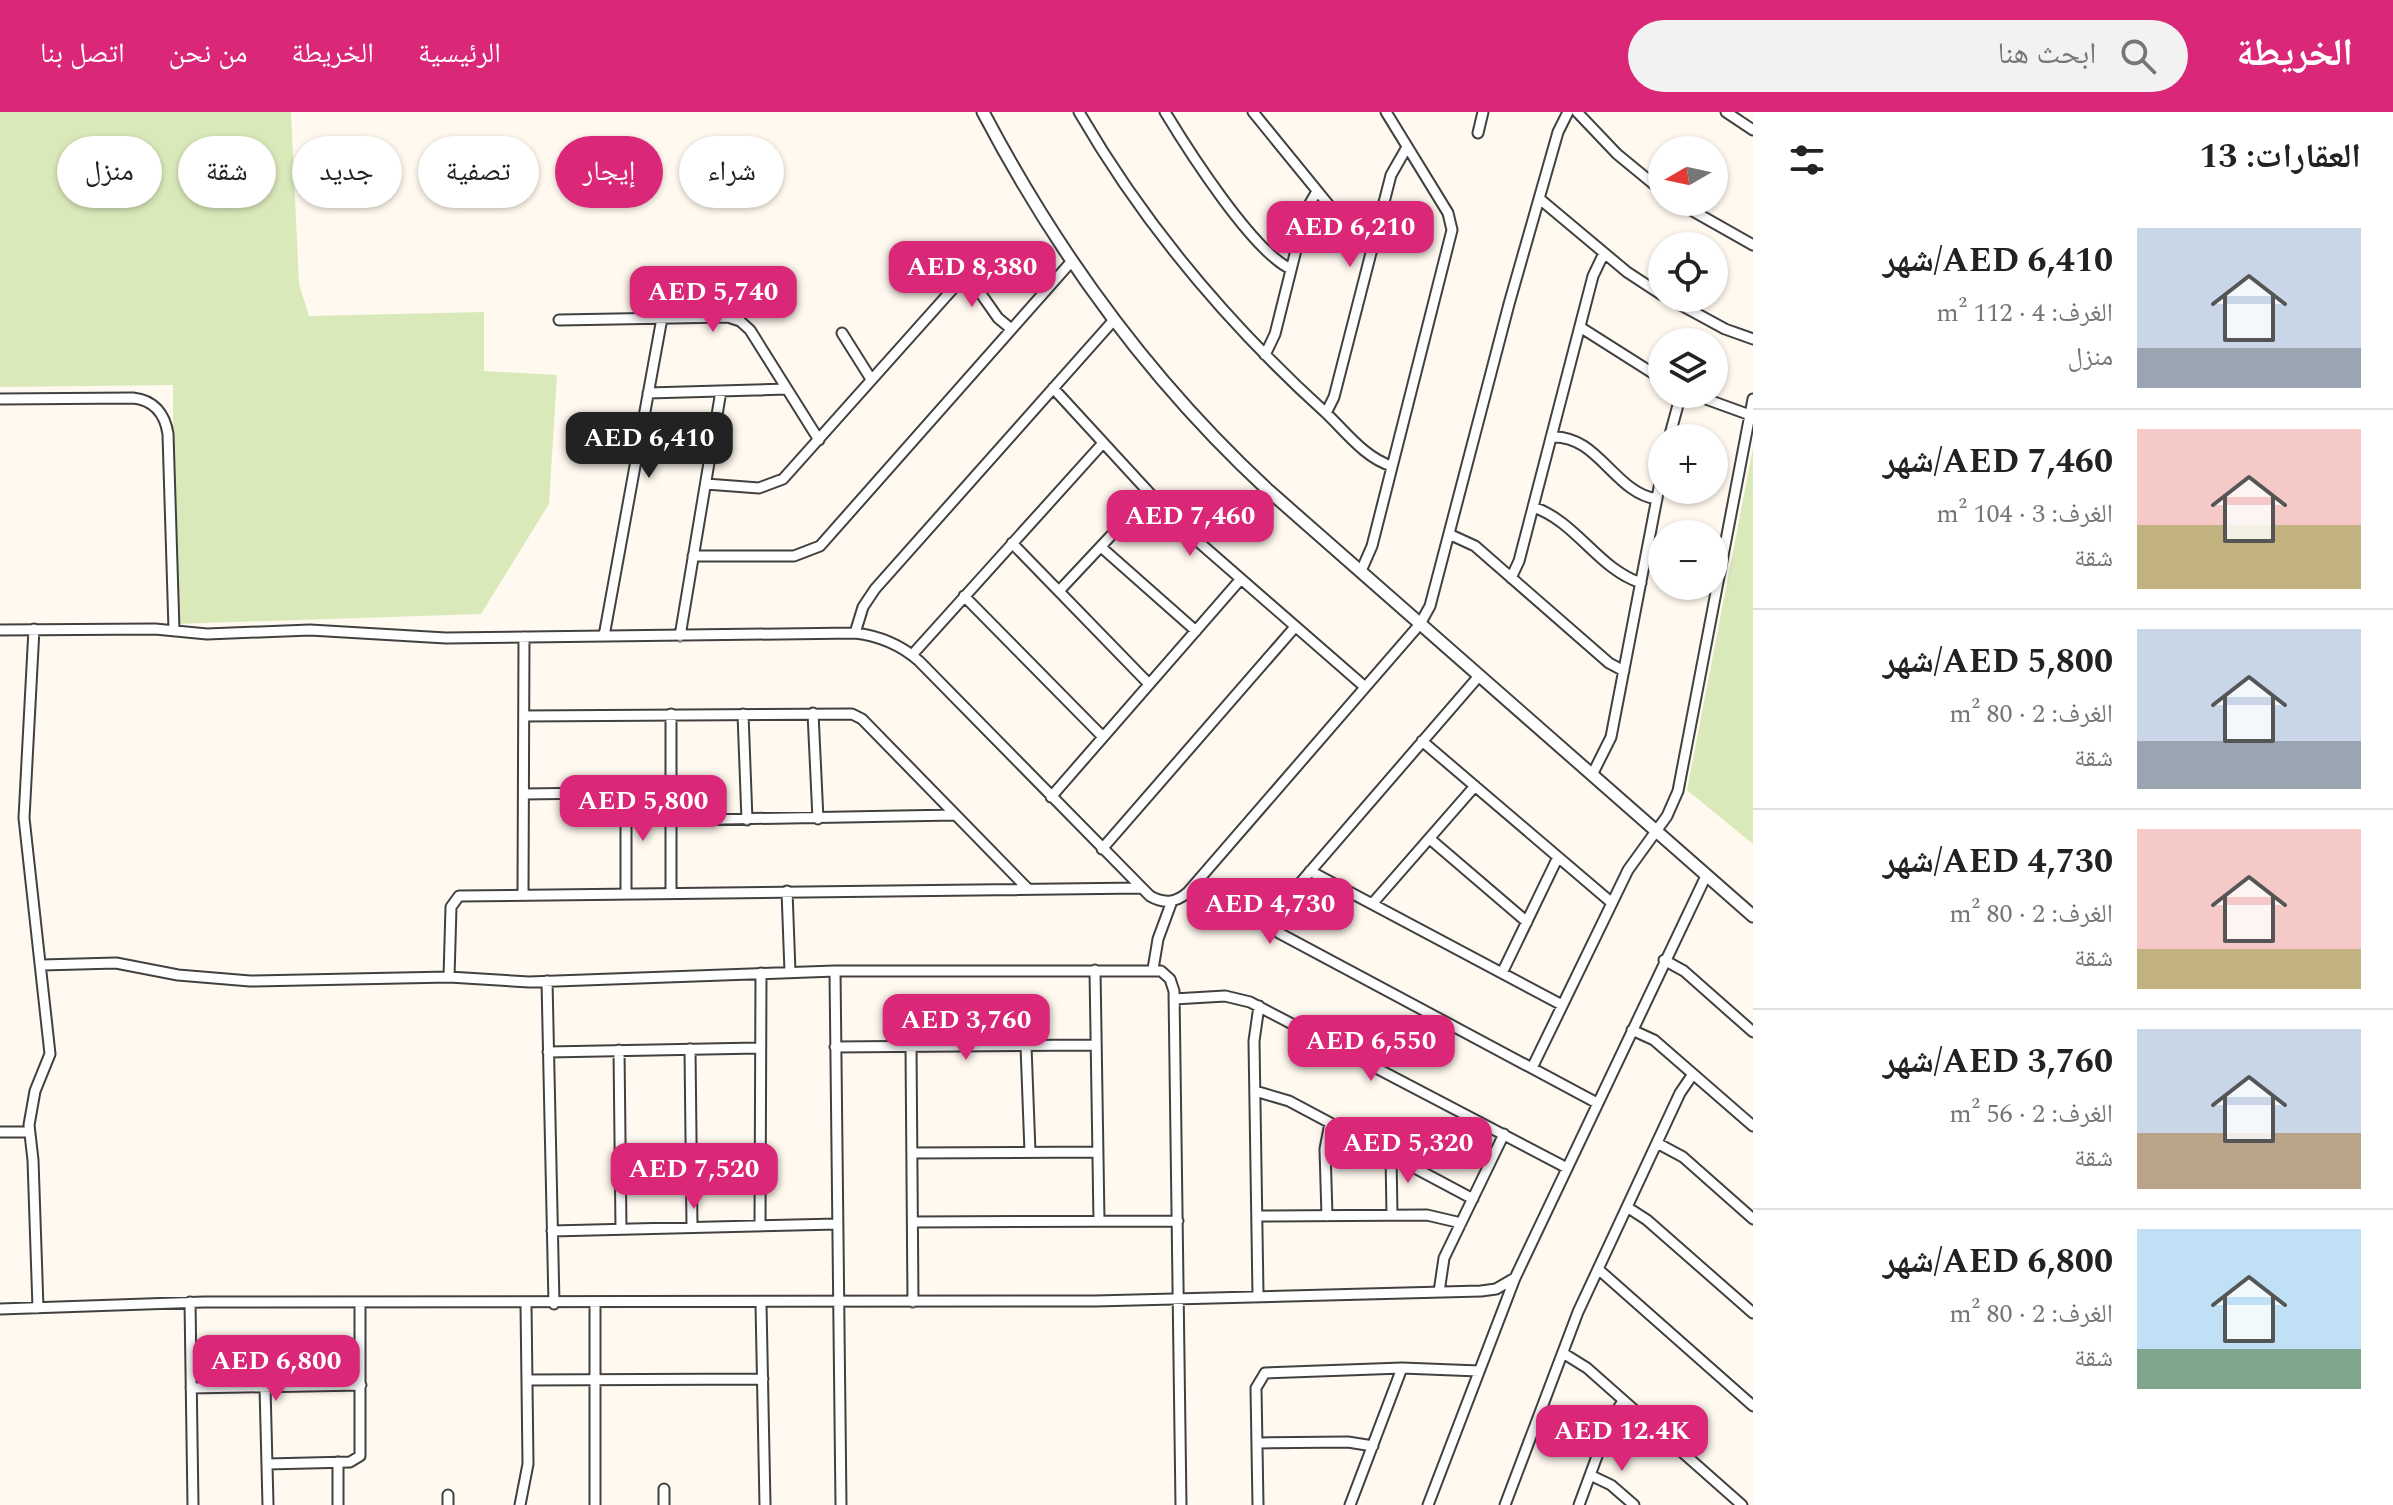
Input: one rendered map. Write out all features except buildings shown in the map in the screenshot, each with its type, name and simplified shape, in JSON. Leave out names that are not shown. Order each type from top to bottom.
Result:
[{"type":"street","points":[[983,112],[1031,200],[1113,321],[1218,442],[1753,916]]},
{"type":"street","points":[[1079,112],[1125,187],[1168,246],[1265,355],[1376,459],[1392,466]]},
{"type":"street","points":[[1253,112],[1316,193],[1355,236],[1372,247]]},
{"type":"street","points":[[1361,571],[1372,546],[1452,230],[1445,208],[1386,112]]},
{"type":"street","points":[[0,630],[174,630],[207,634],[297,630],[419,638],[855,633],[886,640],[912,655],[1154,899],[1172,901],[1188,892],[1420,624],[1436,592],[1509,304],[1558,132],[1568,112]]},
{"type":"street","points":[[1577,112],[1617,154],[1648,179]]},
{"type":"street","points":[[1726,112],[1753,130]]},
{"type":"street","points":[[1166,113],[1247,227],[1273,257],[1291,269]]},
{"type":"street","points":[[1478,133],[1481,113]]},
{"type":"street","points":[[1326,413],[1391,175],[1407,147]]},
{"type":"street","points":[[1265,355],[1275,334],[1306,210],[1316,193]]},
{"type":"street","points":[[1541,200],[1648,285]]},
{"type":"street","points":[[1702,216],[1753,245]]},
{"type":"street","points":[[1511,578],[1533,507],[1593,276],[1604,253]]},
{"type":"street","points":[[693,556],[794,556],[815,550],[1071,262]]},
{"type":"street","points":[[960,264],[998,318],[1010,328]]},
{"type":"street","points":[[706,484],[770,486],[789,474],[967,273]]},
{"type":"street","points":[[1694,312],[1725,329],[1753,339]]},
{"type":"street","points":[[559,320],[728,317],[740,321],[750,330],[819,440]]},
{"type":"street","points":[[604,636],[662,318]]},
{"type":"street","points":[[855,633],[863,607],[875,589],[1113,321]]},
{"type":"street","points":[[1580,327],[1648,370]]},
{"type":"street","points":[[842,333],[871,379]]},
{"type":"street","points":[[1053,388],[1150,494],[1240,580],[1365,687]]},
{"type":"street","points":[[648,393],[786,389]]},
{"type":"street","points":[[680,636],[721,391]]},
{"type":"street","points":[[0,399],[133,398],[143,399],[158,409],[168,434],[174,630]]},
{"type":"street","points":[[1532,1068],[1633,859],[1671,808],[1681,782],[1753,399]]},
{"type":"street","points":[[1728,407],[1750,415]]},
{"type":"street","points":[[1551,437],[1580,443],[1634,489],[1648,495]]},
{"type":"street","points":[[912,655],[1103,443]]},
{"type":"street","points":[[1059,591],[1150,494]]},
{"type":"street","points":[[1592,775],[1611,737],[1656,504]]},
{"type":"street","points":[[1533,507],[1556,519],[1615,570],[1641,583]]},
{"type":"street","points":[[1451,535],[1470,542],[1609,663],[1624,671]]},
{"type":"street","points":[[1012,543],[1149,684]]},
{"type":"street","points":[[1101,547],[1196,631]]},
{"type":"street","points":[[1051,797],[1240,580]]},
{"type":"street","points":[[964,596],[1103,737]]},
{"type":"street","points":[[1102,849],[1295,627]]},
{"type":"street","points":[[34,629],[24,818],[50,1059],[35,1091],[29,1132],[34,1168],[38,1308]]},
{"type":"street","points":[[523,894],[524,637]]},
{"type":"street","points":[[1479,676],[1274,913],[1273,924],[1279,933],[1597,1103]]},
{"type":"street","points":[[813,713],[818,819]]},
{"type":"street","points":[[671,714],[671,892]]},
{"type":"street","points":[[743,714],[747,820]]},
{"type":"street","points":[[524,716],[852,714],[862,719],[1028,889]]},
{"type":"street","points":[[1422,741],[1612,903]]},
{"type":"street","points":[[1372,904],[1475,786]]},
{"type":"street","points":[[524,794],[669,792]]},
{"type":"street","points":[[626,793],[626,893]]},
{"type":"street","points":[[671,820],[955,815]]},
{"type":"street","points":[[1430,839],[1527,922]]},
{"type":"street","points":[[1502,973],[1558,857]]},
{"type":"street","points":[[1310,871],[1562,1005]]},
{"type":"street","points":[[1428,1505],[1515,1278],[1706,876]]},
{"type":"street","points":[[449,977],[449,920],[455,898],[523,894],[1142,888]]},
{"type":"street","points":[[787,891],[790,972]]},
{"type":"street","points":[[1153,969],[1162,924],[1172,901]]},
{"type":"street","points":[[1664,960],[1684,971],[1753,1032]]},
{"type":"street","points":[[42,965],[116,963],[178,975],[241,980],[449,977],[547,981],[835,971],[1153,969],[1170,979],[1174,999],[1181,1505]]},
{"type":"street","points":[[1095,970],[1099,1221]]},
{"type":"street","points":[[835,971],[841,1505]]},
{"type":"street","points":[[760,1226],[761,973]]},
{"type":"street","points":[[547,981],[554,1304]]},
{"type":"street","points":[[1174,999],[1225,996],[1259,1006],[1567,1168]]},
{"type":"street","points":[[1258,1295],[1254,1032],[1259,1006]]},
{"type":"street","points":[[1632,1030],[1649,1036],[1753,1126]]},
{"type":"street","points":[[835,1047],[1096,1045]]},
{"type":"street","points":[[911,1046],[913,1302]]},
{"type":"street","points":[[1026,1046],[1030,1152]]},
{"type":"street","points":[[548,1052],[759,1048]]},
{"type":"street","points":[[690,1049],[692,1227]]},
{"type":"street","points":[[619,1050],[621,1229]]},
{"type":"street","points":[[1505,1505],[1598,1269],[1693,1074]]},
{"type":"street","points":[[1255,1091],[1281,1097],[1473,1199]]},
{"type":"street","points":[[1327,1216],[1325,1143],[1330,1123]]},
{"type":"street","points":[[0,1132],[29,1132]]},
{"type":"street","points":[[1439,1292],[1441,1264],[1504,1134]]},
{"type":"street","points":[[1657,1143],[1683,1157],[1753,1219]]},
{"type":"street","points":[[912,1153],[1098,1152]]},
{"type":"street","points":[[1391,1155],[1392,1215]]},
{"type":"street","points":[[1627,1207],[1647,1220],[1753,1313]]},
{"type":"street","points":[[1257,1216],[1436,1215],[1461,1223]]},
{"type":"street","points":[[913,1222],[1178,1221]]},
{"type":"street","points":[[552,1231],[837,1224]]},
{"type":"street","points":[[1598,1269],[1753,1406]]},
{"type":"street","points":[[0,1309],[190,1302],[761,1304],[1439,1292],[1488,1290],[1515,1278]]},
{"type":"street","points":[[190,1302],[193,1505]]},
{"type":"street","points":[[267,1464],[354,1461],[362,1453],[360,1303]]},
{"type":"street","points":[[520,1505],[528,1464],[526,1304]]},
{"type":"street","points":[[595,1304],[595,1505]]},
{"type":"street","points":[[761,1304],[765,1505]]},
{"type":"street","points":[[1563,1353],[1582,1363],[1742,1505]]},
{"type":"street","points":[[1258,1505],[1257,1384],[1265,1373],[1402,1368],[1479,1371]]},
{"type":"street","points":[[1350,1505],[1402,1368]]},
{"type":"street","points":[[527,1380],[763,1379]]},
{"type":"street","points":[[191,1388],[361,1385]]},
{"type":"street","points":[[265,1387],[268,1505]]},
{"type":"street","points":[[1579,1505],[1610,1421],[1623,1401]]},
{"type":"street","points":[[1257,1443],[1348,1442],[1373,1446]]},
{"type":"street","points":[[338,1462],[338,1505]]},
{"type":"street","points":[[1590,1475],[1611,1485],[1634,1505]]},
{"type":"street","points":[[664,1489],[664,1505]]},
{"type":"green space","points":[[0,112],[291,112],[292,208],[295,208],[299,284],[309,316],[484,312],[484,371],[557,375],[549,504],[481,614],[174,624],[173,385],[0,387]]},
{"type":"green space","points":[[1753,448],[1753,844],[1687,790],[1724,600],[1728,600],[1728,578]]}]
